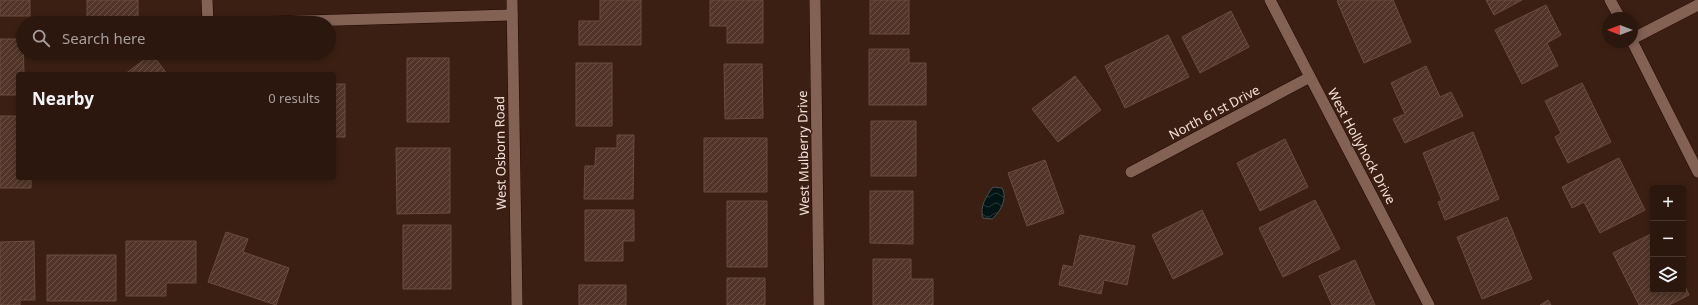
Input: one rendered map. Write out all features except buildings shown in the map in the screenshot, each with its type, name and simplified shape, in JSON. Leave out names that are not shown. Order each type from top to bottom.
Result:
[{"type":"street","points":[[208,0],[208,16]]},
{"type":"street","name":"West Osborn Road","points":[[512,0],[517,305]]},
{"type":"street","name":"West Mulberry Drive","points":[[815,0],[819,305]]},
{"type":"street","name":"West Hollyhock Drive","points":[[1270,0],[1430,305]]},
{"type":"street","points":[[1610,0],[1617,12]]},
{"type":"street","points":[[1638,37],[1698,6]]},
{"type":"street","points":[[336,20],[512,15]]},
{"type":"street","points":[[1636,48],[1698,172]]},
{"type":"street","name":"North 61st Drive","points":[[1131,172],[1310,77]]},
{"type":"water","points":[[993,187],[1002,188],[1004,192],[1004,201],[998,213],[992,219],[983,218],[983,205],[986,197]]}]
